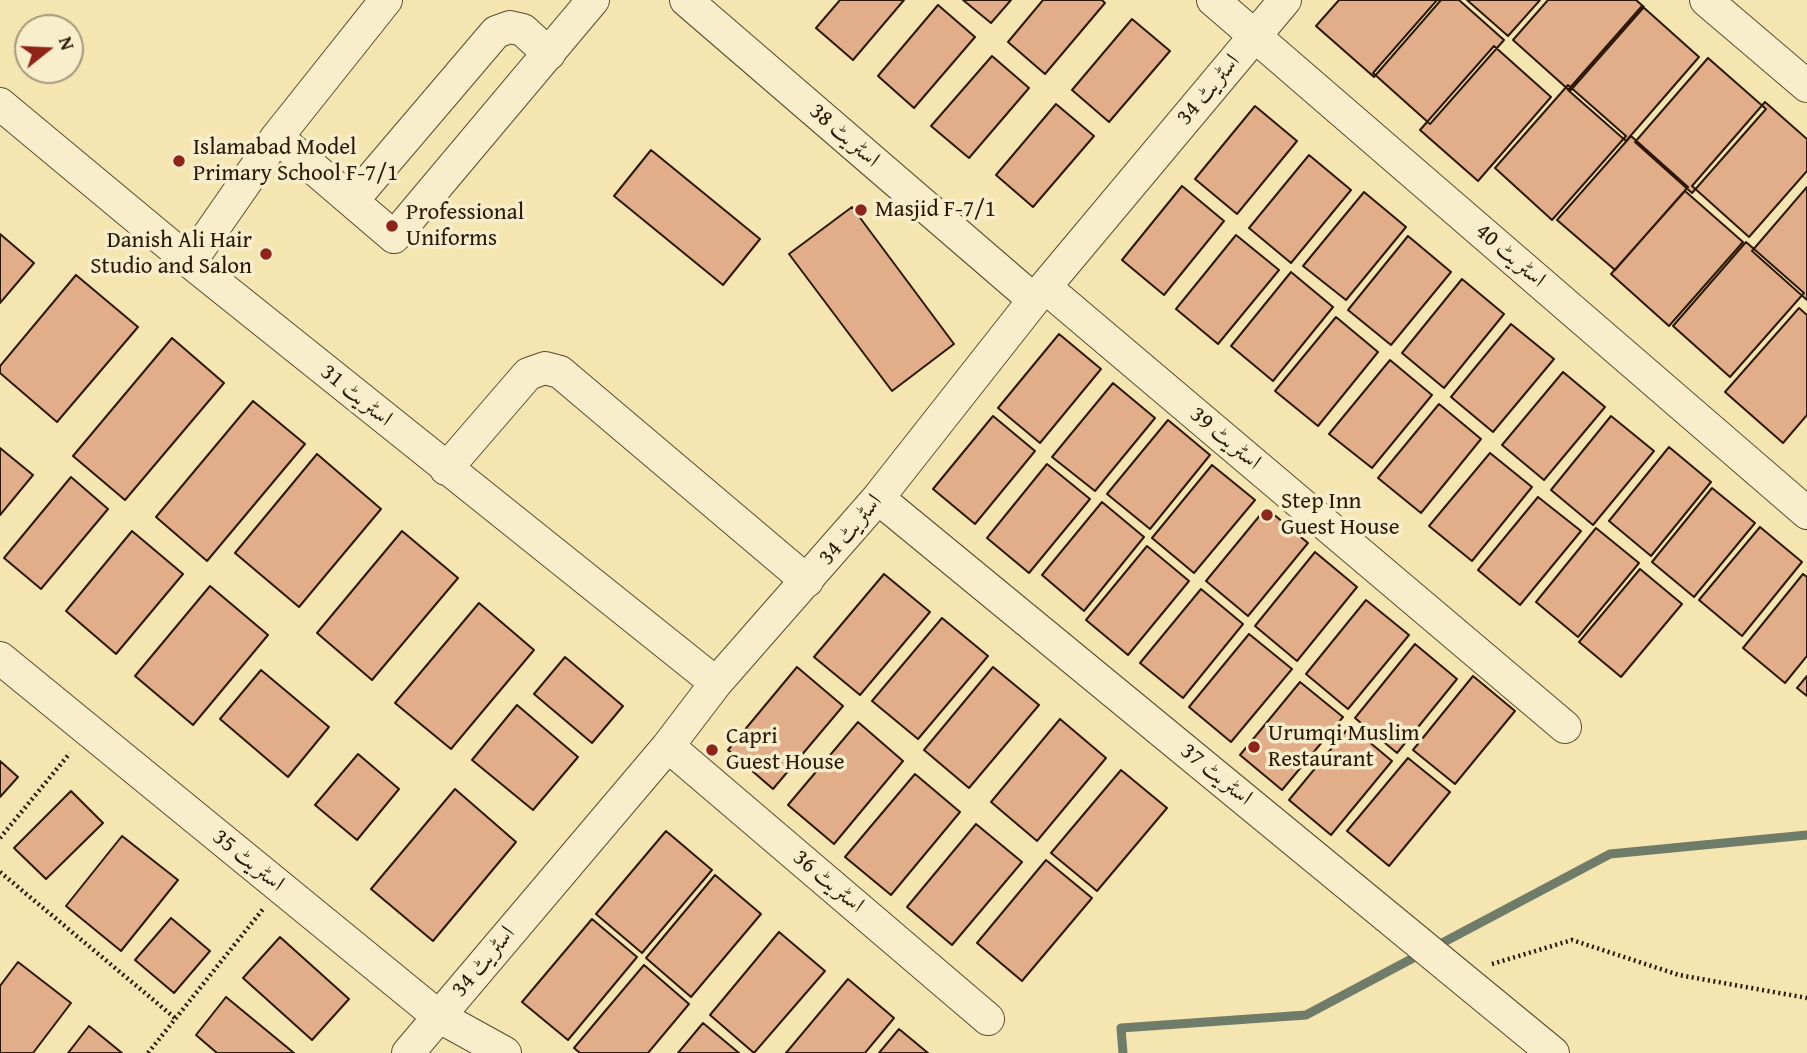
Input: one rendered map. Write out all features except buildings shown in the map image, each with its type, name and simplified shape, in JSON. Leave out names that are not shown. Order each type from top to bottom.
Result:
[{"type":"street","points":[[190,262],[277,137],[386,0]]},
{"type":"street","points":[[277,137],[394,237],[593,0]]},
{"type":"street","name":"اسٹریٹ 38","points":[[686,0],[1040,293]]},
{"type":"street","name":"اسٹریٹ 40","points":[[1213,0],[1807,513]]},
{"type":"street","name":"اسٹریٹ 34","points":[[408,1053],[668,746],[716,683],[878,498],[1040,293],[1285,0]]},
{"type":"street","points":[[1706,0],[1807,86]]},
{"type":"street","points":[[353,200],[496,32],[510,27],[523,30],[549,54]]},
{"type":"street","name":"اسٹریٹ 31","points":[[0,104],[190,262],[716,683]]},
{"type":"street","name":"اسٹریٹ 39","points":[[1040,293],[1565,727]]},
{"type":"street","points":[[446,469],[528,374],[545,368],[561,372],[807,582]]},
{"type":"street","name":"اسٹریٹ 37","points":[[878,498],[1553,1053]]},
{"type":"street","name":"اسٹریٹ 35","points":[[0,658],[438,1016],[505,1053]]},
{"type":"street","name":"اسٹریٹ 36","points":[[668,746],[988,1019]]},
{"type":"path","points":[[0,838],[89,731]]},
{"type":"path","points":[[0,872],[175,1018]]},
{"type":"path","points":[[148,1053],[251,923]]},
{"type":"path","points":[[1458,974],[1572,940],[1679,975],[1807,998]]},
{"type":"waterway","points":[[1444,942],[1610,854],[1807,835]]},
{"type":"waterway","points":[[1123,1053],[1121,1028],[1306,1015],[1417,956]]},
{"type":"place","name":"Islamabad Model Primary School F-7/1","points":[[179,161]]},
{"type":"place","name":"Masjid F-7/1","points":[[861,210]]},
{"type":"place","name":"Professional Uniforms","points":[[392,226]]},
{"type":"place","name":"Danish Ali Hair Studio and Salon","points":[[266,254]]},
{"type":"place","name":"Step Inn Guest House","points":[[1267,515]]},
{"type":"place","name":"Urumqi Muslim Restaurant","points":[[1254,747]]},
{"type":"place","name":"Capri Guest House","points":[[712,750]]}]
